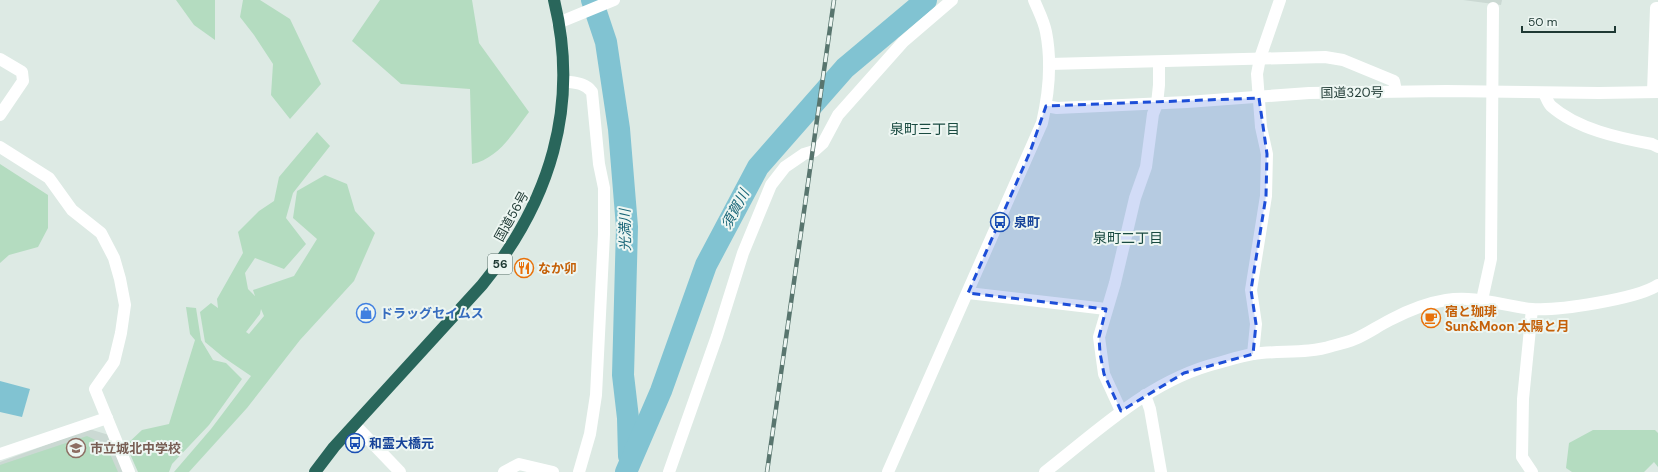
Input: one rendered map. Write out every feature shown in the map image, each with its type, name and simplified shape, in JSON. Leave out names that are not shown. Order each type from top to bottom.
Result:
[{"type":"highway","name":"国道56号","points":[[315,472],[355,425],[482,286],[499,265],[516,239],[535,204],[552,159],[560,115],[563,81],[558,23],[554,0]]},
{"type":"street","points":[[558,23],[614,0]]},
{"type":"street","points":[[669,472],[709,358],[743,254],[771,185],[785,167],[804,154],[814,151],[823,144],[838,114],[903,42],[952,0]]},
{"type":"street","points":[[888,472],[910,424],[927,380],[968,293],[1042,123],[1046,106],[1049,64],[1046,32],[1034,0]]},
{"type":"street","points":[[1253,354],[1256,324],[1251,290],[1266,196],[1267,154],[1261,126],[1257,74],[1260,58],[1280,0]]},
{"type":"street","points":[[1482,300],[1491,259],[1493,92],[1492,8]]},
{"type":"street","points":[[1656,92],[1656,8],[1658,8]]},
{"type":"street","points":[[1049,64],[1158,63],[1260,58],[1325,57],[1343,60],[1394,81],[1396,91]]},
{"type":"street","points":[[0,59],[22,72],[23,82],[0,115]]},
{"type":"street","points":[[1121,411],[1104,374],[1100,354],[1099,337],[1106,309],[1115,283],[1134,198],[1146,167],[1153,114],[1159,85],[1158,63]]},
{"type":"street","points":[[563,81],[589,87],[592,92],[604,188],[604,234],[596,396],[590,434],[579,472]]},
{"type":"street","name":"国道320号","points":[[1046,106],[1057,108],[1156,104],[1258,98],[1309,93],[1396,91],[1656,92]]},
{"type":"street","points":[[1544,92],[1550,105],[1576,121],[1608,136],[1652,144],[1658,147]]},
{"type":"street","points":[[0,147],[49,178],[72,210],[100,233],[114,258],[125,305],[121,333],[114,362],[96,389],[129,472]]},
{"type":"street","points":[[1045,472],[1121,411],[1145,395],[1184,373],[1216,363],[1253,354],[1327,348],[1355,339],[1418,307],[1447,300],[1482,300],[1532,309],[1554,308],[1622,298],[1649,291],[1658,285]]},
{"type":"street","points":[[968,293],[1106,309]]},
{"type":"street","points":[[1532,309],[1523,399],[1522,457],[1532,472]]},
{"type":"street","points":[[1145,395],[1150,409],[1161,472]]},
{"type":"street","points":[[0,454],[107,418]]},
{"type":"street","points":[[355,425],[400,472]]},
{"type":"street","points":[[504,472],[519,464],[553,472]]},
{"type":"highlighted area","points":[[1259,98],[1267,154],[1266,196],[1251,290],[1256,324],[1253,354],[1184,373],[1121,411],[1104,374],[1100,353],[1099,337],[1106,309],[968,293],[1030,152],[1046,106]]},
{"type":"shaded area","points":[[1463,0],[1502,0],[1501,5]]},
{"type":"shaded area","name":"市立城北中学校","points":[[89,429],[109,435],[126,472],[0,472],[0,462]]},
{"type":"green space","points":[[176,0],[215,0],[215,40],[194,25]]},
{"type":"green space","points":[[243,0],[260,0],[290,19],[321,84],[290,119],[271,95],[273,64],[240,17]]},
{"type":"green space","points":[[380,0],[472,0],[479,43],[529,112],[505,144],[490,156],[482,161],[472,164],[470,89],[401,84],[352,41]]},
{"type":"green space","points":[[317,132],[330,146],[293,193],[286,218],[306,244],[284,269],[255,258],[245,273],[248,289],[255,296],[253,290],[294,276],[317,239],[293,218],[297,191],[325,175],[347,184],[355,211],[375,233],[354,281],[300,340],[247,408],[189,472],[174,472],[211,429],[251,376],[223,357],[205,342],[200,312],[211,303],[218,308],[217,299],[243,253],[238,232],[259,211],[274,201],[279,177]],"holes":[[[261,309],[264,316],[249,334],[246,332],[260,314]]]},
{"type":"green space","points":[[0,164],[48,195],[48,228],[38,247],[9,255],[0,263]]},
{"type":"green space","points":[[186,307],[196,308],[201,340],[213,360],[226,363],[242,379],[209,425],[172,464],[169,472],[138,472],[126,445],[142,430],[169,424],[195,340],[190,334]]},
{"type":"green space","points":[[1593,430],[1655,430],[1658,433],[1658,467],[1654,462],[1644,472],[1572,472],[1566,468],[1569,443]]},
{"type":"green space","name":"市立城北中学校","points":[[87,436],[106,445],[118,472],[0,472],[0,465]]},
{"type":"water","points":[[0,381],[30,389],[22,417],[0,412]]},
{"type":"waterway","name":"光満川","points":[[592,0],[606,42],[619,129],[627,227],[623,375],[628,418],[629,456]]},
{"type":"waterway","name":"須賀川","points":[[626,472],[661,391],[706,265],[758,167],[845,68],[926,0]]},
{"type":"railway","points":[[767,472],[834,0]]},
{"type":"place","name":"泉町","points":[[1000,222]]},
{"type":"place","name":"なか卯","points":[[524,268]]},
{"type":"place","name":"ドラッグセイムス","points":[[366,313]]},
{"type":"place","name":"宿と珈琲 Sun&Moon 太陽と月","points":[[1431,318]]},
{"type":"place","name":"和霊大橋元","points":[[355,443]]},
{"type":"place","name":"市立城北中学校","points":[[76,448]]},
{"type":"district","name":"泉町三丁目","points":[[925,129]]},
{"type":"district","name":"泉町二丁目","points":[[1128,238]]}]
